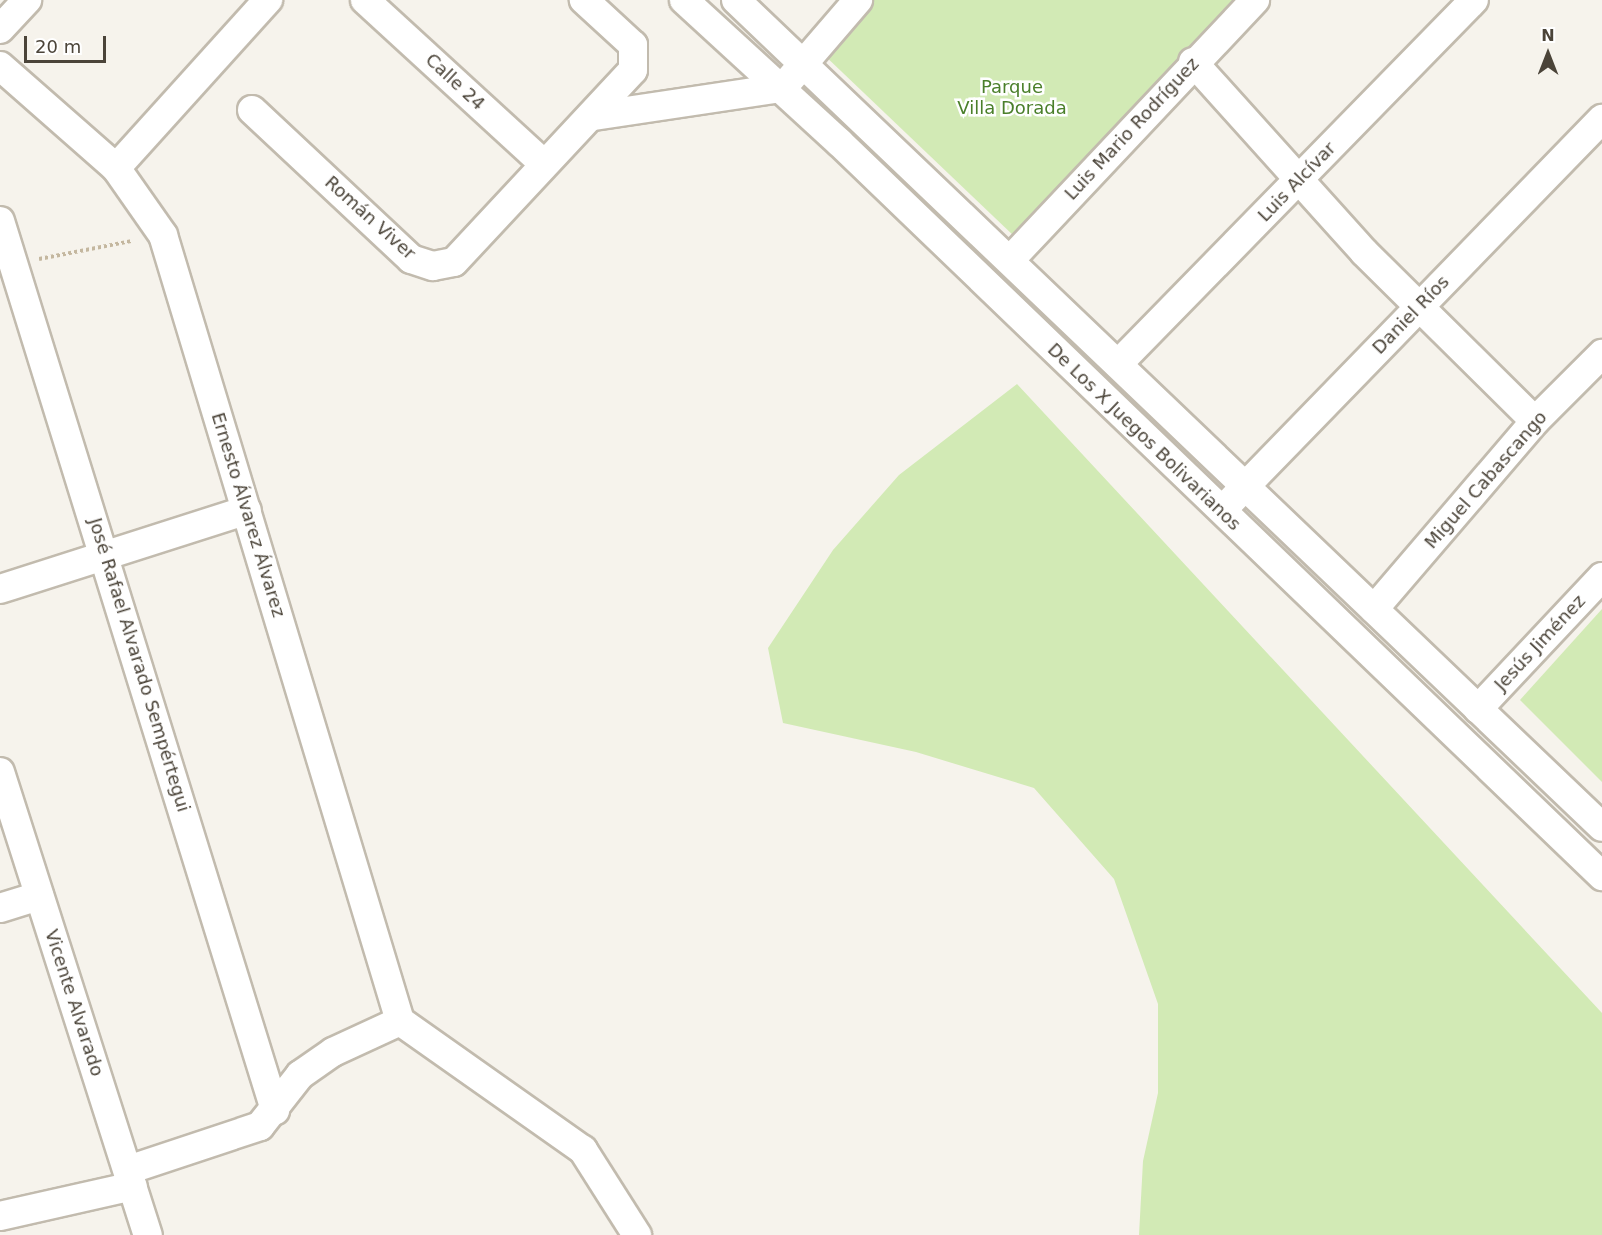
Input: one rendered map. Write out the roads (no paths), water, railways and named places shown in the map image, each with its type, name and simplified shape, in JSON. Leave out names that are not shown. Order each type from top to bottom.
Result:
[{"type":"street","points":[[0,29],[27,0]]},
{"type":"street","points":[[116,168],[268,0]]},
{"type":"street","name":"Calle 24","points":[[365,0],[544,165]]},
{"type":"street","name":"Román Viver","points":[[252,110],[411,260],[433,266],[454,262],[593,116],[633,70],[637,58],[633,45],[584,0]]},
{"type":"street","name":"De Los X Juegos Bolivarianos","points":[[684,0],[781,88],[1602,876]]},
{"type":"street","name":"De Los X Juegos Bolivarianos","points":[[736,0],[1119,363],[1602,827]]},
{"type":"street","points":[[593,116],[781,88],[858,0]]},
{"type":"street","name":"Luis Mario Rodríguez","points":[[1011,260],[1193,62],[1255,0]]},
{"type":"street","name":"Luis Alcívar","points":[[1119,363],[1474,0]]},
{"type":"street","points":[[1193,62],[1299,181],[1418,308],[1535,421]]},
{"type":"street","name":"Ernesto Álvarez Álvarez","points":[[0,66],[116,168],[163,235],[400,1021]]},
{"type":"street","name":"Daniel Ríos","points":[[1220,511],[1246,487],[1602,119]]},
{"type":"street","name":"José Rafael Alvarado Sempértegui","points":[[0,221],[8,267],[106,557],[275,1110]]},
{"type":"street","name":"Miguel Cabascango","points":[[1374,609],[1535,421],[1602,354]]},
{"type":"street","points":[[0,589],[106,557],[247,510]]},
{"type":"street","name":"Jesús Jiménez","points":[[1478,709],[1602,577]]},
{"type":"street","name":"Vicente Alvarado","points":[[0,772],[148,1235]]},
{"type":"street","points":[[0,909],[39,896]]},
{"type":"street","points":[[0,1216],[131,1178],[260,1126],[275,1110],[300,1075],[333,1052],[400,1021],[583,1150],[637,1235]]},
{"type":"park label","name":"Parque Villa Dorada","points":[[1012,98]]}]
